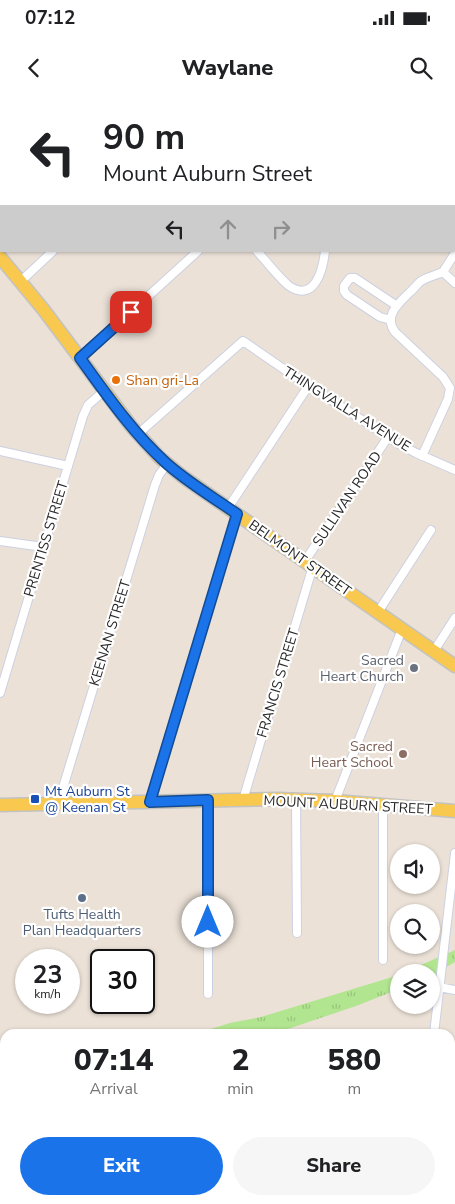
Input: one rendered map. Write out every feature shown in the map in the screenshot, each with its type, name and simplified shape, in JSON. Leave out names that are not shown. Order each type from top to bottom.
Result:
[{"type":"main road","name":"BELMONT STREET","points":[[0,257],[138,434],[167,464],[192,484],[455,666]]},
{"type":"main road","name":"MOUNT AUBURN STREET","points":[[0,805],[296,800],[335,801],[455,811]]},
{"type":"street","points":[[20,281],[52,252]]},
{"type":"street","points":[[80,358],[197,252]]},
{"type":"street","points":[[258,252],[287,283],[299,290],[310,288],[316,282],[321,273],[325,252]]},
{"type":"street","points":[[422,456],[448,399],[450,388],[443,377],[392,327],[392,313],[420,282],[443,272],[455,253]]},
{"type":"street","points":[[443,272],[455,284]]},
{"type":"street","points":[[391,320],[380,317],[347,296],[344,286],[349,279],[354,278],[397,306]]},
{"type":"street","name":"THINGVALLA AVENUE","points":[[138,434],[243,341],[388,437],[422,456],[455,470]]},
{"type":"street","points":[[150,802],[232,511],[309,385]]},
{"type":"street","name":"PRENTISS STREET","points":[[0,693],[86,410],[90,403],[104,391]]},
{"type":"street","name":"SULLIVAN ROAD","points":[[309,564],[388,437]]},
{"type":"street","points":[[0,451],[68,466]]},
{"type":"street","name":"KEENAN STREET","points":[[58,804],[155,485],[167,464]]},
{"type":"street","points":[[378,612],[431,530]]},
{"type":"street","points":[[0,541],[43,547]]},
{"type":"street","name":"FRANCIS STREET","points":[[244,800],[309,564]]},
{"type":"street","points":[[434,651],[455,618]]},
{"type":"street","points":[[335,801],[402,629]]},
{"type":"street","points":[[208,800],[208,994]]},
{"type":"street","points":[[296,800],[297,934]]},
{"type":"street","points":[[383,805],[383,960]]},
{"type":"street","points":[[440,980],[455,852]]},
{"type":"street","points":[[440,988],[455,990]]},
{"type":"street","points":[[435,1029],[436,1014]]},
{"type":"green space","points":[[455,950],[455,962],[440,971],[440,964],[423,964]]},
{"type":"green space","points":[[390,978],[390,993],[288,1029],[211,1029],[261,1017]]},
{"type":"place","name":"Shan gri-La","points":[[116,380]]},
{"type":"place","name":"Sacred Heart Church","points":[[414,668]]},
{"type":"place","name":"Sacred Heart School","points":[[403,754]]},
{"type":"place","name":"Mt Auburn St @ Keenan St","points":[[35,799]]},
{"type":"place","name":"Tufts Health Plan Headquarters","points":[[82,898]]},
{"type":"route","points":[[131,312],[80,358],[146,444],[182,476],[237,514],[150,802],[208,800],[208,922]]}]
